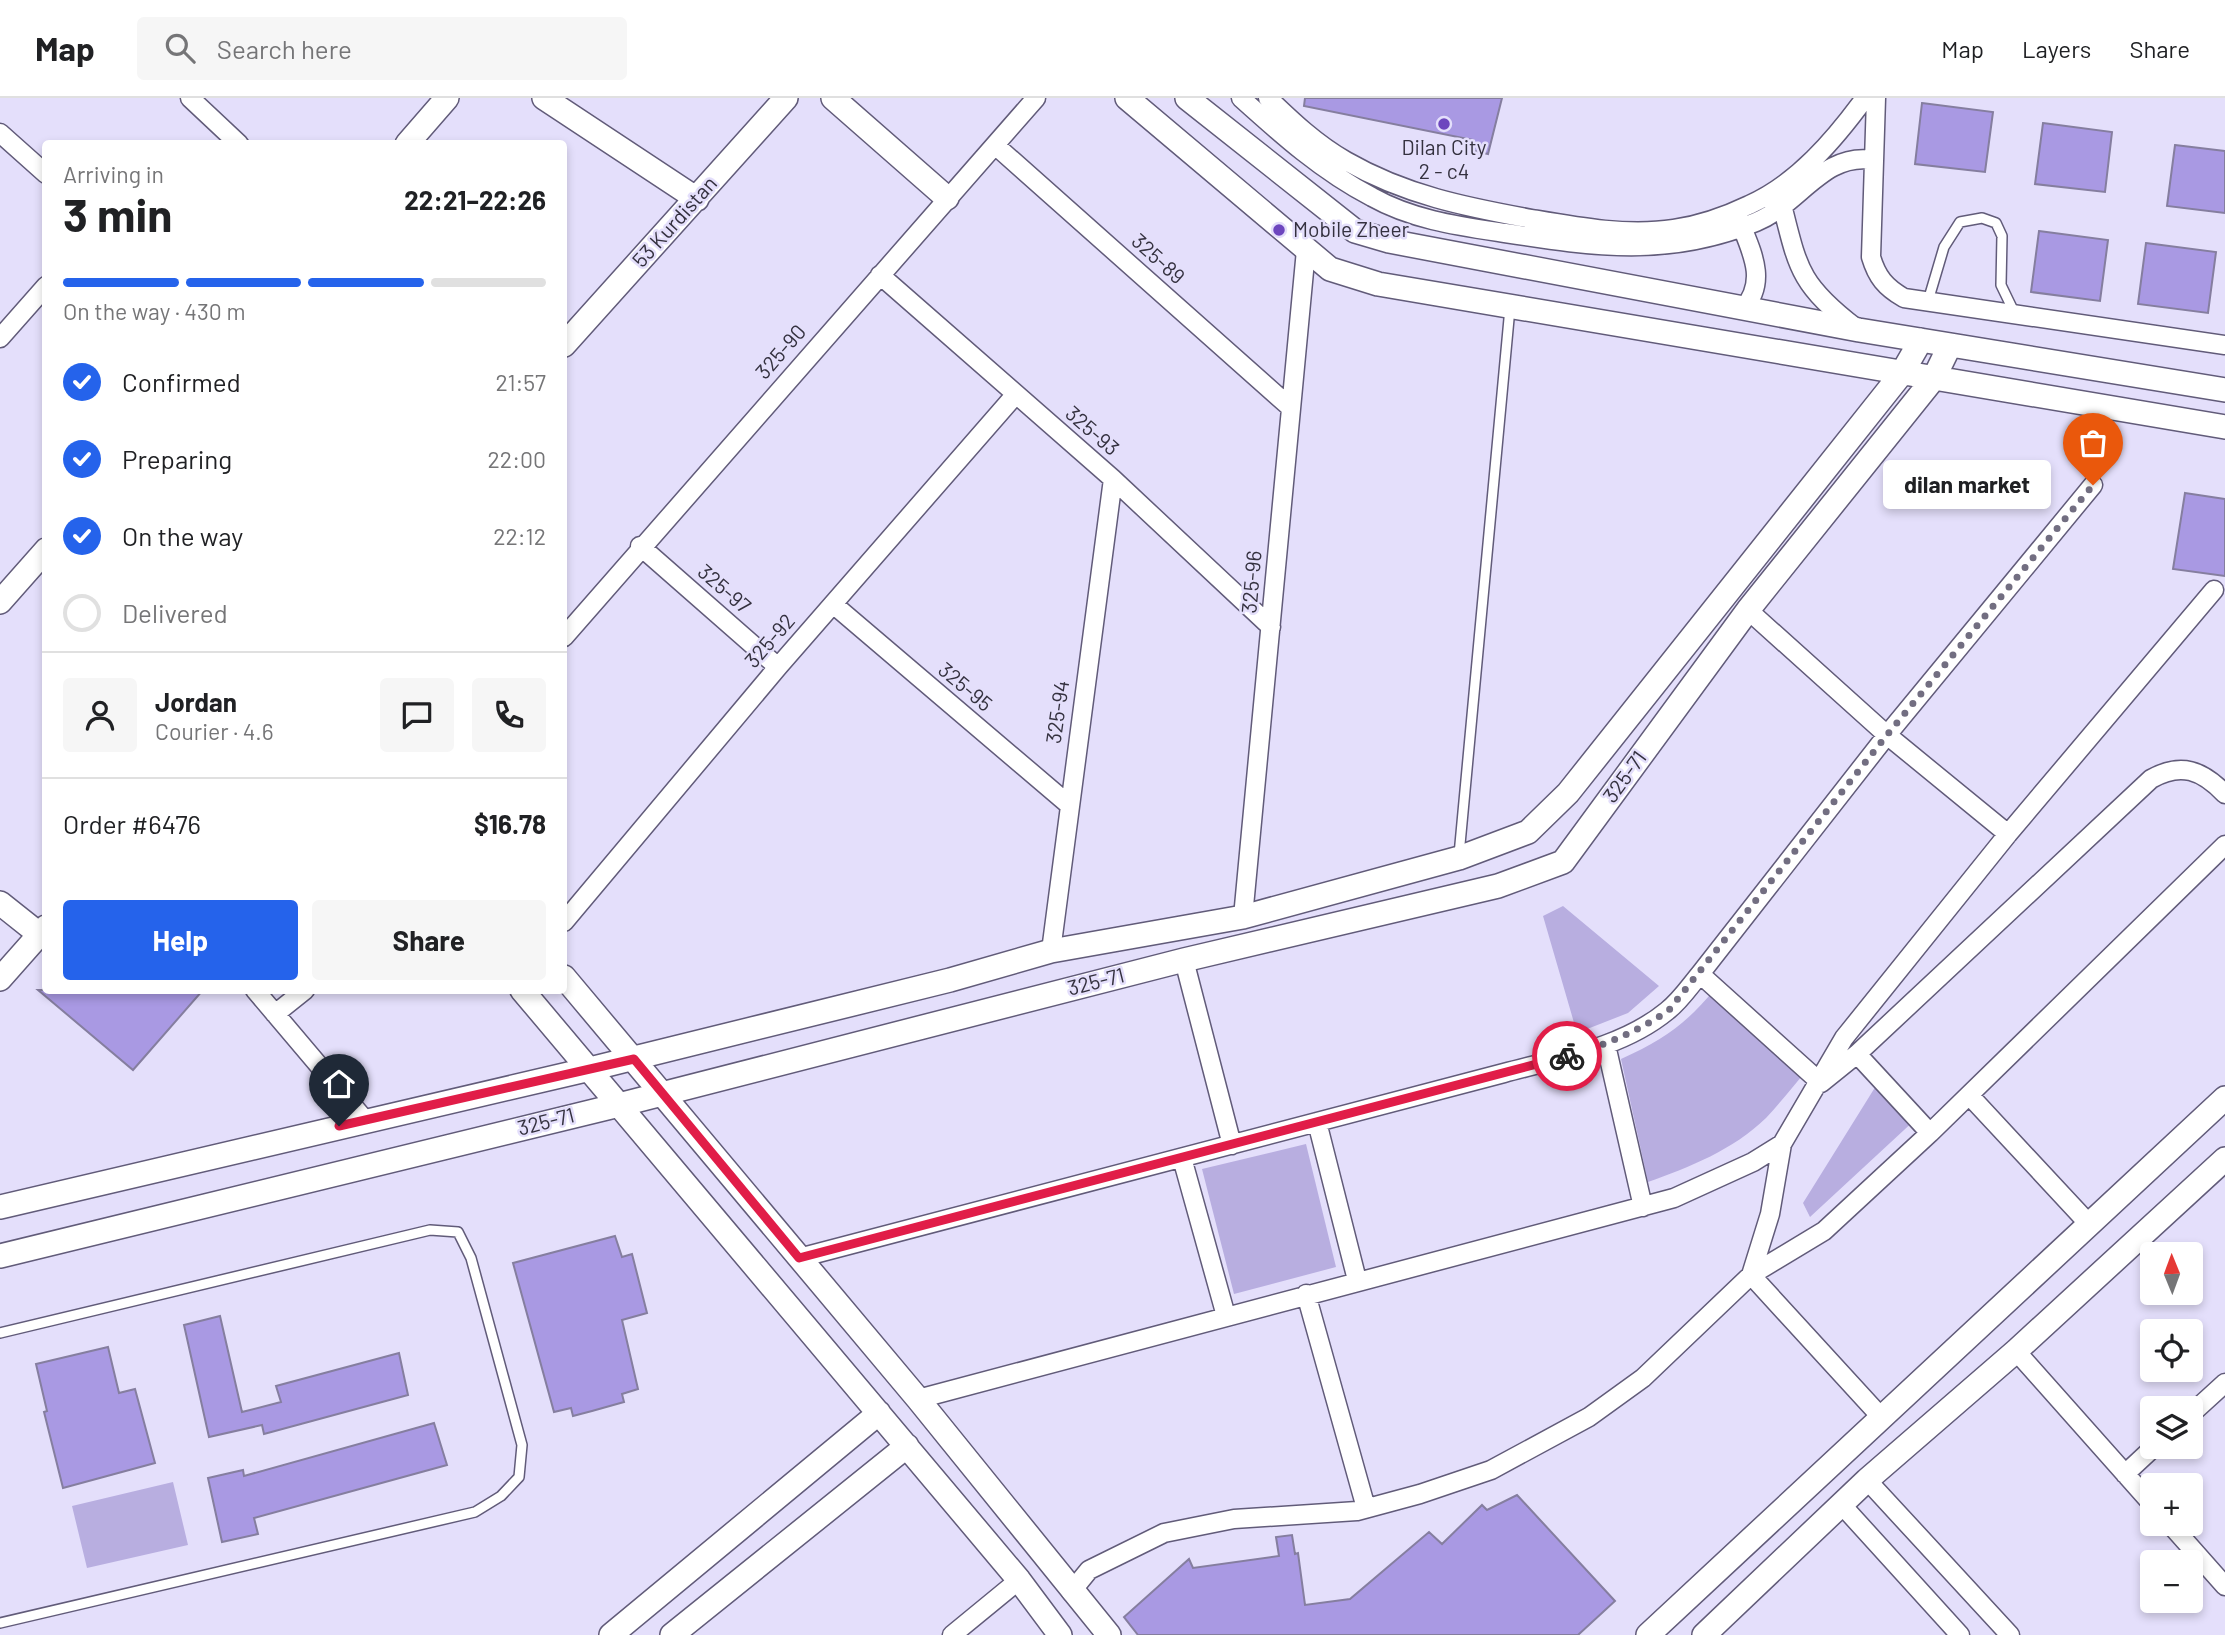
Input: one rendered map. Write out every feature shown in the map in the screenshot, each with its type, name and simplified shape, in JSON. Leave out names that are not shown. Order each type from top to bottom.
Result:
[{"type":"street","points":[[190,98],[235,140]]},
{"type":"street","points":[[544,98],[696,199]]},
{"type":"street","name":"53 Kurdistan","points":[[567,342],[786,98]]},
{"type":"street","points":[[834,98],[947,198]]},
{"type":"street","name":"325-90","points":[[567,633],[640,546],[1035,98]]},
{"type":"street","points":[[1127,98],[1330,269],[1378,284],[2225,427]]},
{"type":"street","points":[[1187,98],[1355,231],[1389,241],[1859,330],[2225,390]]},
{"type":"street","points":[[1241,98],[1300,150],[1336,177],[1375,199],[1416,216],[1460,227],[1611,239],[1739,219],[1783,208],[1832,165],[1852,159],[1873,160]]},
{"type":"street","points":[[1268,98],[1308,136],[1344,160],[1423,196],[1465,208],[1611,239]]},
{"type":"street","points":[[1739,219],[1778,189],[1825,146],[1865,98]]},
{"type":"street","points":[[1876,98],[1871,257],[1877,274],[1888,289],[1904,298],[2225,345]]},
{"type":"street","points":[[410,140],[443,99]]},
{"type":"street","points":[[0,133],[42,170]]},
{"type":"street","name":"325-89","points":[[995,145],[1292,408]]},
{"type":"street","points":[[1778,189],[1800,270],[1811,289],[1825,304],[1859,330]]},
{"type":"street","points":[[1739,219],[1758,275],[1757,288],[1743,309]]},
{"type":"street","name":"325-96","points":[[1243,917],[1306,250]]},
{"type":"street","name":"325-93","points":[[880,275],[1113,479],[1271,626]]},
{"type":"street","points":[[0,338],[42,291]]},
{"type":"street","name":"325-71","points":[[0,1207],[634,1059],[950,980],[1051,951],[1243,917],[1459,858],[1528,832],[1568,793],[1902,373],[1922,340]]},
{"type":"street","name":"325-71","points":[[0,1256],[619,1105],[661,1092],[1184,960],[1498,886],[1563,862],[1748,610],[1934,378],[1951,345]]},
{"type":"street","name":"325-92","points":[[567,918],[778,667],[1016,394]]},
{"type":"street","name":"325-94","points":[[1051,951],[1068,804],[1113,479]]},
{"type":"street","points":[[799,1258],[1606,1045],[1644,1028],[1669,1010],[1700,974],[1887,735],[2093,485]]},
{"type":"street","name":"325-97","points":[[640,546],[778,667]]},
{"type":"street","points":[[0,602],[42,555]]},
{"type":"street","points":[[1751,1275],[1770,1214],[1782,1144],[1821,1083],[1844,1038],[2008,834],[2214,590]]},
{"type":"street","name":"325-95","points":[[833,604],[1068,804]]},
{"type":"street","points":[[1748,610],[1887,735],[2008,834]]},
{"type":"street","points":[[1821,1083],[1857,1054],[2151,779],[2165,771],[2190,769],[2207,777],[2225,794]]},
{"type":"street","points":[[1071,1592],[1089,1570],[1164,1533],[1234,1519],[1366,1508],[1420,1494],[1491,1470],[1589,1417],[1643,1378],[1751,1275],[1824,1231],[2222,854]]},
{"type":"street","points":[[0,903],[42,930],[0,979]]},
{"type":"street","points":[[1184,960],[1231,1145]]},
{"type":"street","points":[[1700,974],[1821,1083]]},
{"type":"street","points":[[567,981],[918,1399],[1108,1635]]},
{"type":"street","points":[[258,994],[365,1120]]},
{"type":"street","points":[[275,1014],[300,994]]},
{"type":"street","points":[[525,994],[1019,1580],[1060,1635]]},
{"type":"street","points":[[1606,1045],[1643,1207]]},
{"type":"street","points":[[1857,1054],[1930,1133]]},
{"type":"street","points":[[1969,1095],[2089,1224]]},
{"type":"street","points":[[1648,1635],[2225,1098]]},
{"type":"street","points":[[1317,1122],[1357,1280]]},
{"type":"street","points":[[918,1399],[1357,1280],[1674,1198],[1753,1162],[1782,1144]]},
{"type":"street","points":[[1182,1158],[1226,1316]]},
{"type":"street","points":[[1704,1635],[1867,1480],[2016,1351],[2225,1159]]},
{"type":"street","points":[[1751,1275],[1882,1418]]},
{"type":"street","points":[[1306,1294],[1366,1508]]},
{"type":"street","points":[[2016,1351],[2140,1491]]},
{"type":"street","points":[[2203,1403],[2225,1383]]},
{"type":"street","points":[[611,1635],[879,1413]]},
{"type":"street","points":[[672,1635],[907,1447]]},
{"type":"street","points":[[2125,1474],[2141,1459]]},
{"type":"street","points":[[1867,1480],[2010,1635]]},
{"type":"street","points":[[1841,1504],[1955,1633]]},
{"type":"street","points":[[2182,1536],[2221,1573]]},
{"type":"street","points":[[951,1635],[1019,1580]]},
{"type":"lane","points":[[1928,300],[1944,247],[1959,222],[1982,218],[1996,223],[2002,236],[2001,285],[2015,314]]},
{"type":"lane","points":[[1459,858],[1510,306]]},
{"type":"lane","points":[[0,1333],[430,1230],[458,1232],[471,1258],[522,1445],[519,1478],[501,1496],[475,1512],[0,1623]]},
{"type":"shaded area","points":[[1563,906],[1659,986],[1628,1013],[1577,1033],[1543,916]]},
{"type":"shaded area","points":[[1715,989],[1808,1069],[1766,1118],[1740,1139],[1695,1164],[1648,1182],[1621,1059],[1672,1030],[1694,1012]]},
{"type":"shaded area","points":[[1879,1081],[1917,1118],[1810,1217],[1803,1203]]},
{"type":"shaded area","points":[[1306,1144],[1336,1267],[1234,1294],[1202,1169]]},
{"type":"shaded area","points":[[173,1482],[188,1545],[87,1568],[72,1506]]},
{"type":"building","name":"Dilan City 2 - c4","points":[[1305,98],[1502,98],[1488,154],[1471,150],[1473,140],[1304,106]]},
{"type":"building","points":[[1922,103],[1993,112],[1985,172],[1915,164]]},
{"type":"building","points":[[2043,123],[2112,132],[2105,192],[2035,184]]},
{"type":"building","points":[[2175,145],[2225,151],[2225,213],[2167,206]]},
{"type":"building","points":[[2039,231],[2108,240],[2100,301],[2031,292]]},
{"type":"building","points":[[2146,243],[2216,252],[2208,313],[2138,304]]},
{"type":"building","points":[[2185,493],[2225,499],[2225,576],[2173,569]]},
{"type":"building","points":[[43,994],[200,994],[133,1070]]},
{"type":"building","points":[[615,1236],[622,1257],[632,1254],[647,1313],[622,1320],[638,1389],[622,1394],[624,1402],[592,1411],[573,1416],[571,1408],[554,1412],[513,1263]]},
{"type":"building","points":[[220,1316],[242,1412],[281,1402],[276,1386],[399,1353],[408,1395],[264,1434],[262,1425],[209,1437],[184,1325]]},
{"type":"building","points":[[108,1347],[119,1393],[135,1389],[155,1463],[63,1488],[44,1412],[47,1411],[36,1364]]},
{"type":"building","points":[[434,1423],[447,1465],[254,1518],[258,1534],[222,1542],[208,1478],[243,1470],[244,1476]]},
{"type":"building","points":[[1517,1495],[1615,1601],[1578,1635],[1138,1635],[1124,1617],[1189,1559],[1193,1568],[1279,1556],[1276,1537],[1292,1535],[1295,1554],[1298,1553],[1305,1605],[1350,1599],[1429,1532],[1442,1544],[1482,1505],[1487,1510]]},
{"type":"way so far","points":[[1567,1056],[1606,1045],[1644,1028],[1669,1010],[1887,735],[2093,485]]},
{"type":"place","name":"Dilan City 2 - c4","points":[[1444,124]]},
{"type":"place","name":"Mobile Zheer","points":[[1279,230]]},
{"type":"place","name":"dilan market","points":[[2093,485]]},
{"type":"route","points":[[339,1126],[634,1059],[799,1258],[1567,1056]]}]
